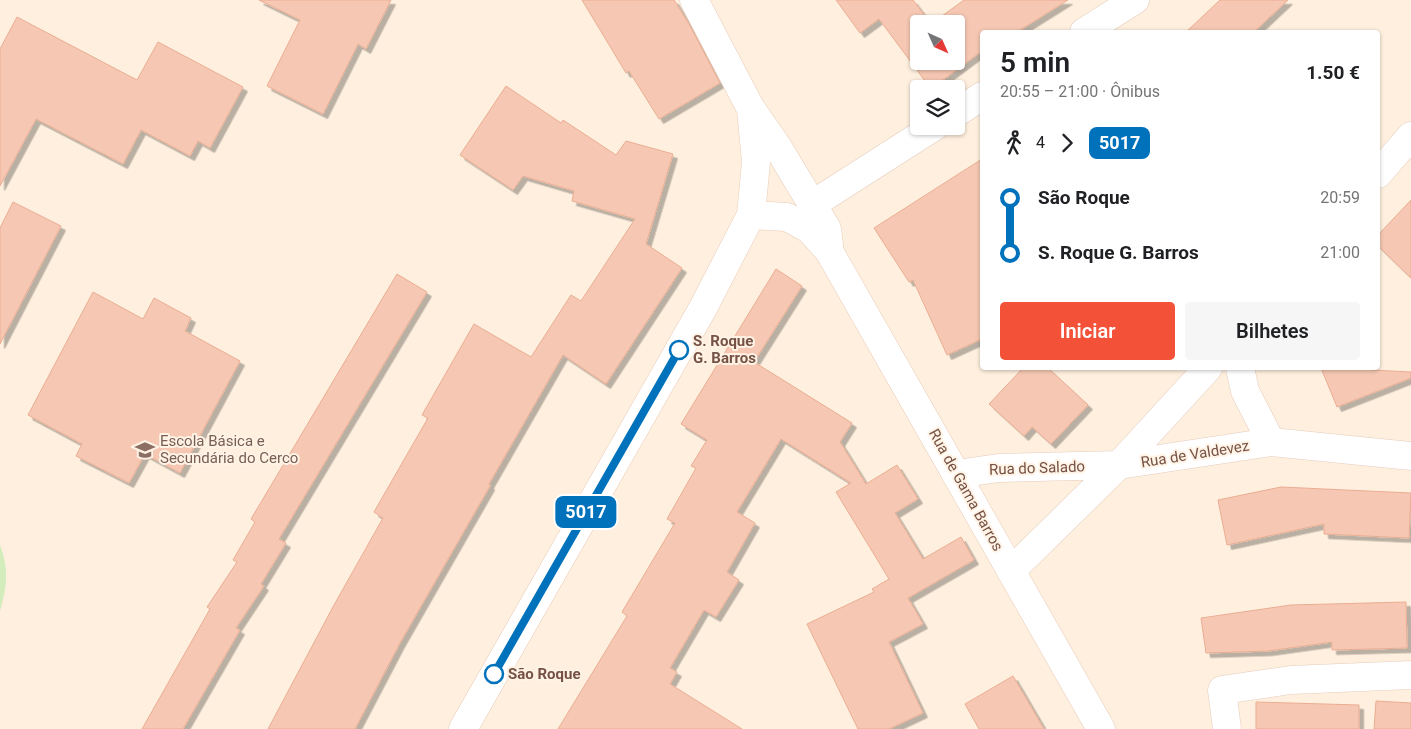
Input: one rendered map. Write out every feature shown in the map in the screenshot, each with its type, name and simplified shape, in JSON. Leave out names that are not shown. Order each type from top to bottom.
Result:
[{"type":"main road","points":[[463,729],[703,308],[751,215],[756,162],[751,109],[694,0]]},
{"type":"main road","points":[[1087,30],[1135,0]]},
{"type":"main road","points":[[965,107],[980,97]]},
{"type":"main road","name":"Rua de Gama Barros","points":[[751,109],[777,146],[827,228],[829,251]]},
{"type":"main road","points":[[813,204],[921,135]]},
{"type":"main road","points":[[1380,172],[1409,141]]},
{"type":"main road","name":"Rua de Gama Barros","points":[[751,215],[787,217],[809,229],[829,251],[1101,729]]},
{"type":"main road","name":"Rua do Salado","points":[[1012,571],[1119,465],[1206,370]]},
{"type":"main road","name":"Rua de Valdevez","points":[[1240,370],[1245,391],[1271,442]]},
{"type":"main road","name":"Rua de Valdevez","points":[[1119,465],[1271,442],[1411,456]]},
{"type":"main road","name":"Rua do Salado","points":[[956,474],[999,468],[1119,465]]},
{"type":"main road","points":[[1227,729],[1222,690],[1291,680],[1411,675]]},
{"type":"green space","points":[[0,545],[5,562],[6,578],[0,611]]},
{"type":"building","points":[[259,0],[391,0],[366,49],[358,44],[323,114],[267,86],[300,20]]},
{"type":"building","points":[[582,0],[674,0],[720,83],[659,119],[629,71],[626,73]]},
{"type":"building","points":[[836,0],[913,0],[924,15],[910,15],[910,61],[879,19],[860,33]]},
{"type":"building","points":[[964,0],[1068,0],[1020,30],[980,30],[980,52],[965,64],[965,15],[943,15]]},
{"type":"building","points":[[1220,0],[1288,0],[1256,30],[1188,30]]},
{"type":"building","points":[[17,17],[137,80],[158,42],[243,87],[210,148],[198,141],[190,156],[141,130],[123,164],[36,119],[0,186],[0,49]]},
{"type":"building","points":[[917,70],[956,70],[943,80],[924,80]]},
{"type":"building","points":[[506,86],[561,123],[563,120],[616,155],[626,141],[673,154],[646,244],[682,268],[606,384],[563,355],[400,643],[355,729],[268,729],[383,518],[374,512],[428,418],[422,415],[474,324],[531,357],[571,295],[581,301],[635,219],[572,201],[574,191],[523,176],[513,190],[460,155]]},
{"type":"building","points":[[980,160],[980,340],[947,355],[913,280],[909,282],[874,228]]},
{"type":"building","points":[[1411,200],[1411,278],[1380,248],[1380,233]]},
{"type":"building","points":[[13,202],[61,226],[0,344],[0,228]]},
{"type":"building","points":[[776,269],[802,286],[754,362],[852,423],[840,442],[866,484],[897,465],[918,499],[895,513],[923,559],[961,537],[974,560],[908,598],[923,624],[889,642],[923,713],[889,729],[858,729],[807,624],[874,592],[872,589],[889,579],[836,492],[851,483],[781,439],[737,512],[755,523],[727,572],[739,580],[716,617],[704,610],[670,668],[677,672],[670,684],[742,729],[558,729],[627,616],[622,612],[675,523],[667,519],[696,468],[691,466],[707,440],[681,424]]},
{"type":"building","points":[[397,274],[427,292],[279,539],[286,543],[261,584],[264,586],[236,628],[240,630],[183,729],[142,729],[210,609],[207,607],[237,562],[233,560],[255,522],[251,519]]},
{"type":"building","points":[[93,292],[143,319],[154,298],[191,318],[185,331],[240,361],[180,473],[145,454],[129,483],[76,456],[82,444],[28,415]]},
{"type":"building","points":[[1021,370],[1050,370],[1088,405],[1051,444],[1032,427],[1024,436],[989,404]]},
{"type":"building","points":[[1322,370],[1411,372],[1411,378],[1337,407]]},
{"type":"building","points":[[1281,487],[1411,493],[1409,538],[1324,534],[1324,524],[1227,545],[1218,500]]},
{"type":"building","points":[[1406,602],[1407,648],[1332,650],[1332,642],[1268,651],[1206,653],[1201,618],[1291,605]]},
{"type":"building","points":[[1013,676],[1044,729],[979,729],[965,704]]},
{"type":"building","points":[[1376,701],[1411,703],[1411,729],[1374,729]]},
{"type":"building","points":[[1256,702],[1359,705],[1359,729],[1256,729]]},
{"type":"bus line","name":"5017","points":[[494,674],[679,350]]},
{"type":"place","name":"S. Roque G. Barros","points":[[679,350]]},
{"type":"place","name":"Escola Básica e Secundária do Cerco","points":[[145,450]]},
{"type":"place","name":"São Roque","points":[[494,674]]}]
